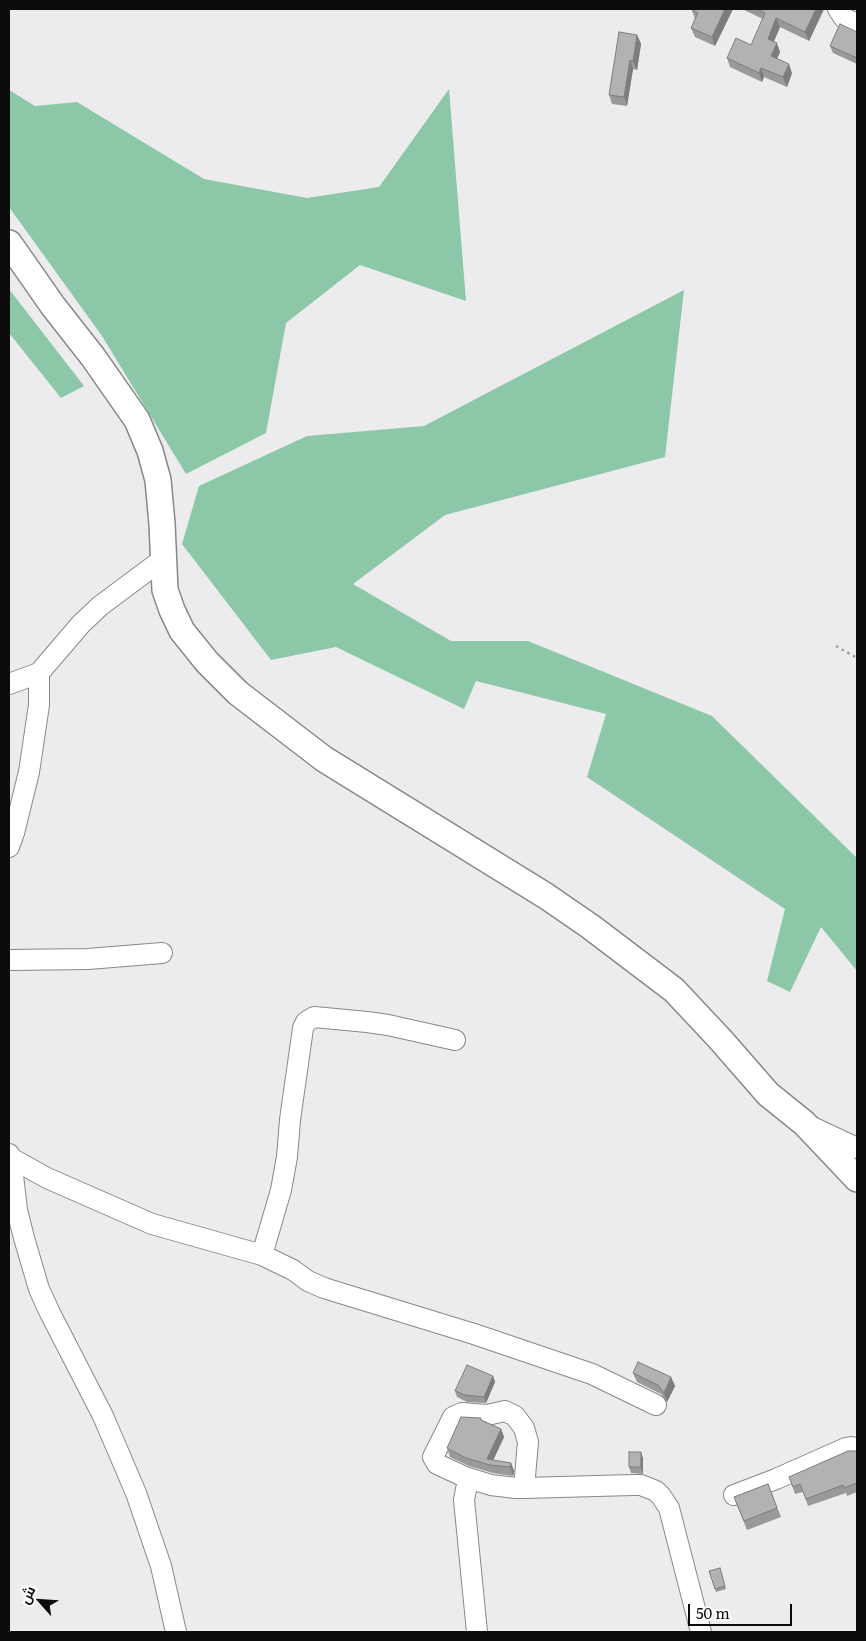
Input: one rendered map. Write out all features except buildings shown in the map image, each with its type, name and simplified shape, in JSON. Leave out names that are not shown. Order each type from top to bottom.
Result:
[{"type":"main road","points":[[9,243],[53,306],[93,357],[136,420],[150,451],[158,480],[165,590],[182,631],[207,662],[238,693],[324,759],[546,896],[592,927],[674,990],[768,1094],[804,1123],[857,1179]]},
{"type":"street","points":[[838,9],[844,18],[857,24]]},
{"type":"street","points":[[9,684],[39,673],[81,624],[100,606],[163,559]]},
{"type":"street","points":[[9,847],[14,811],[29,772],[40,705],[39,673]]},
{"type":"street","points":[[9,960],[88,959],[162,953]]},
{"type":"street","points":[[262,1255],[281,1190],[287,1157],[290,1120],[303,1028],[306,1022],[314,1017],[367,1022],[455,1040]]},
{"type":"street","points":[[804,1123],[857,1148]]},
{"type":"street","points":[[10,1156],[47,1178],[152,1224],[262,1255],[324,1288],[474,1334],[592,1374],[656,1405]]},
{"type":"street","points":[[10,1156],[22,1229],[36,1280],[50,1313],[103,1416],[136,1492],[161,1566],[176,1632]]},
{"type":"street","points":[[524,1488],[528,1449],[527,1435],[515,1416],[505,1411],[487,1414],[462,1413],[456,1415],[451,1420],[433,1454],[433,1460],[437,1464],[472,1480],[491,1485],[524,1488],[633,1484],[656,1491],[662,1496],[669,1508],[701,1632]]},
{"type":"street","points":[[734,1495],[846,1448],[857,1448]]},
{"type":"street","points":[[472,1480],[466,1488],[464,1500],[477,1632]]},
{"type":"path","points":[[836,646],[857,658]]},
{"type":"green space","points":[[449,89],[466,301],[360,265],[286,323],[266,433],[186,474],[102,336],[9,207],[9,90],[35,106],[77,102],[204,179],[307,198],[379,187]]},
{"type":"green space","points":[[9,289],[84,386],[61,398],[9,333]]},
{"type":"green space","points":[[684,290],[665,457],[445,515],[353,584],[451,641],[528,641],[712,716],[857,858],[857,971],[821,927],[790,992],[767,981],[785,909],[587,777],[606,714],[476,681],[464,709],[336,647],[271,660],[182,544],[199,486],[307,436],[424,426]]}]
